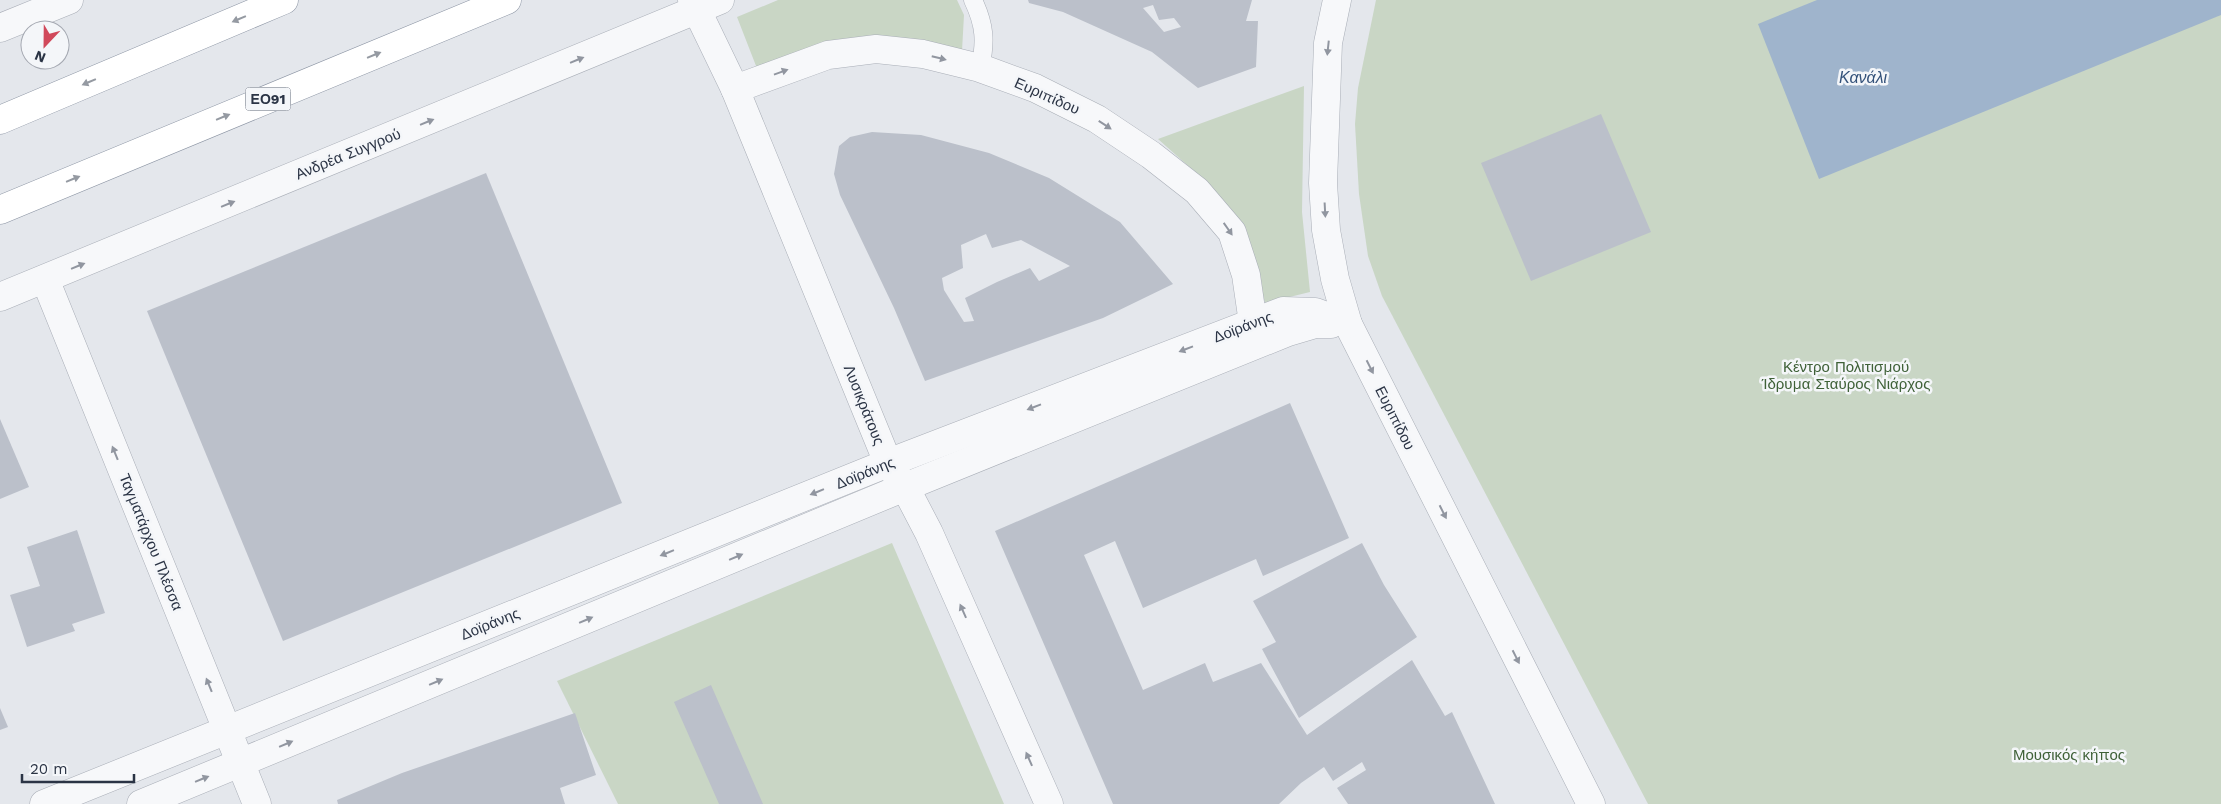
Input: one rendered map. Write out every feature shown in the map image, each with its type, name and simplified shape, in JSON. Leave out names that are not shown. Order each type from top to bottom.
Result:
[{"type":"highway","points":[[0,120],[284,0]]},
{"type":"highway","name":"ΕΟ91","points":[[0,210],[507,0]]},
{"type":"street","points":[[0,28],[69,0]]},
{"type":"street","name":"Ευριπίδου","points":[[1338,0],[1328,43],[1324,183],[1326,230],[1335,280],[1348,324],[1591,804]]},
{"type":"street","name":"Λυσικράτους","points":[[703,4],[735,89],[888,463],[905,487],[929,533],[1049,804]]},
{"type":"street","name":"Ανδρέα Συγγρού","points":[[0,298],[703,4]]},
{"type":"street","name":"Ευριπίδου","points":[[735,89],[828,56],[876,49],[923,54],[980,68],[1035,88],[1097,119],[1151,155],[1197,191],[1232,232],[1246,275],[1252,323]]},
{"type":"street","name":"Ταγματάρχου Πλέσσα","points":[[45,279],[258,804]]},
{"type":"street","name":"Δοϊράνης","points":[[44,804],[888,463],[1283,311],[1314,312],[1348,324]]},
{"type":"street","name":"Δοϊράνης","points":[[141,804],[905,487],[1288,332],[1315,324],[1348,324]]},
{"type":"lane","points":[[974,0],[980,15],[985,47],[980,68]]},
{"type":"green space","points":[[778,0],[957,0],[964,15],[962,51],[910,38],[864,38],[758,71],[737,17]]},
{"type":"green space","name":"Κέντρο Πολιτισμού Ίδρυμα Σταύρος Νιάρχος","points":[[1376,0],[2221,0],[2221,804],[1648,804],[1382,296],[1368,256],[1359,194],[1355,124],[1358,88]]},
{"type":"green space","points":[[1304,86],[1302,212],[1310,292],[1265,303],[1246,234],[1205,181],[1158,139]]},
{"type":"green space","points":[[892,543],[1004,804],[618,804],[557,681]]},
{"type":"water","name":"Κανάλι","points":[[1817,0],[2221,0],[2221,15],[1819,179],[1758,24]]},
{"type":"building","points":[[1028,0],[1252,0],[1246,21],[1258,21],[1256,67],[1198,88],[1152,52],[1063,12],[1029,3]],"holes":[[[1153,5],[1159,20],[1174,18],[1181,27],[1164,32],[1143,8]]]},
{"type":"building","points":[[1601,114],[1651,232],[1531,281],[1481,163]]},
{"type":"building","points":[[872,132],[921,135],[989,153],[1049,178],[1120,222],[1173,284],[1103,318],[925,381],[894,308],[840,195],[834,174],[839,146],[850,137]],"holes":[[[986,234],[992,248],[1021,240],[1070,266],[1039,281],[1030,268],[965,298],[974,321],[964,322],[944,290],[942,278],[963,268],[961,245]]]},
{"type":"building","points":[[486,173],[622,503],[283,641],[147,311]]},
{"type":"building","points":[[1290,403],[1349,538],[1263,576],[1256,559],[1143,608],[1115,541],[1084,555],[1143,690],[1205,663],[1213,682],[1261,663],[1307,735],[1412,660],[1445,716],[1452,712],[1495,804],[1348,804],[1337,788],[1366,770],[1362,762],[1333,781],[1324,767],[1301,783],[1279,804],[1113,804],[995,531]]},
{"type":"building","points":[[0,419],[29,487],[0,499]]},
{"type":"building","points":[[77,530],[105,613],[72,624],[75,631],[27,647],[10,595],[40,586],[27,547]]},
{"type":"building","points":[[1362,543],[1384,585],[1417,637],[1299,718],[1262,649],[1276,642],[1253,601]]},
{"type":"building","points":[[711,685],[763,804],[719,804],[674,702]]},
{"type":"building","points":[[0,708],[8,727],[0,730]]},
{"type":"building","points":[[575,713],[596,775],[560,788],[565,804],[338,804],[337,800],[402,773]]},
{"type":"park label","name":"Μουσικός κήπος","points":[[2069,755]]}]
